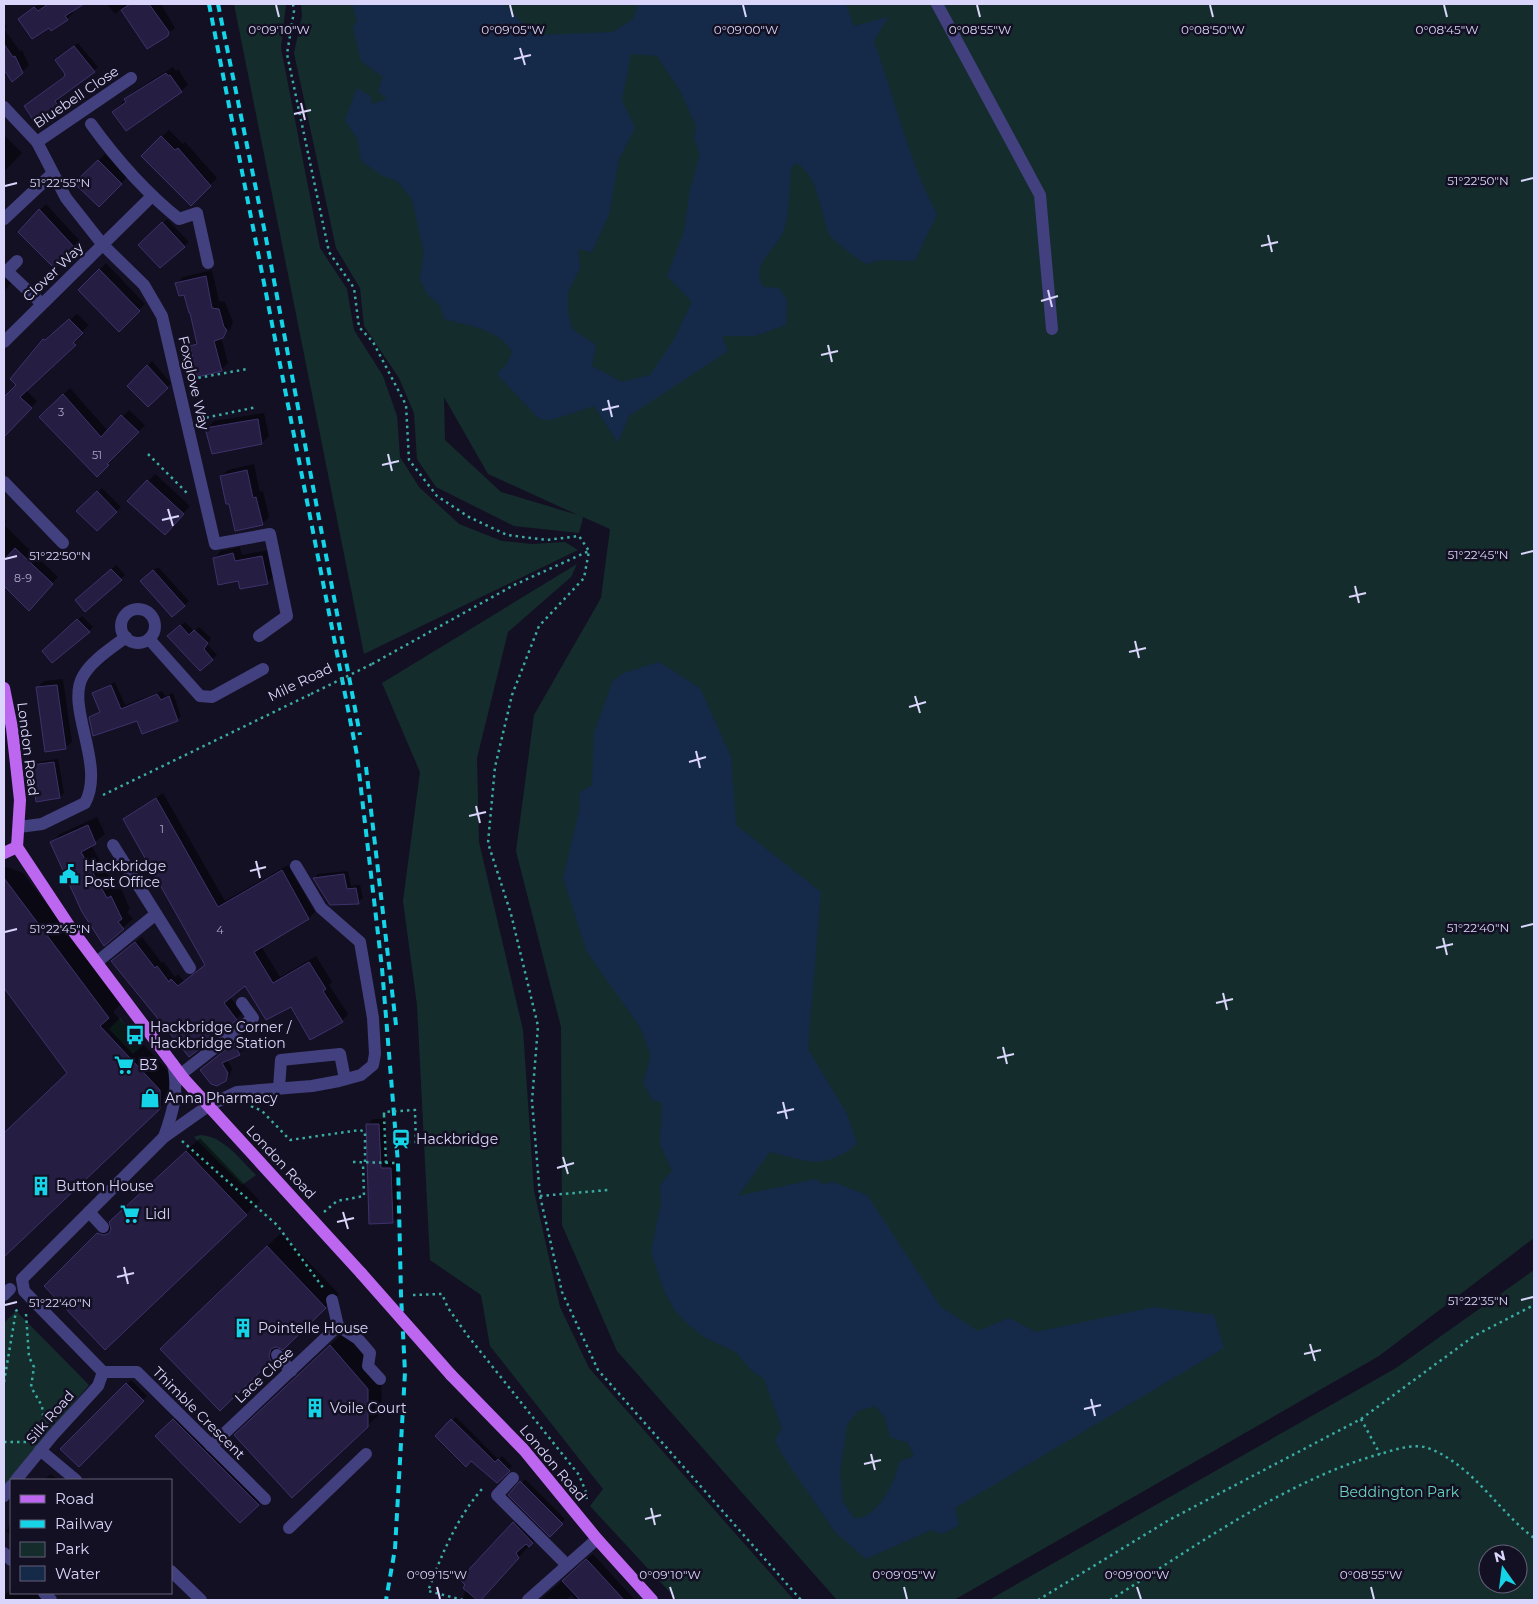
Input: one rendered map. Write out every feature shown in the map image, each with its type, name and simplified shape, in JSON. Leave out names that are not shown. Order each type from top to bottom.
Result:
[{"type":"main road","name":"London Road","points":[[4,688],[17,765],[20,800],[20,827],[17,847],[70,927],[181,1074],[208,1106],[361,1273],[451,1375],[524,1450],[597,1539],[652,1600]]},
{"type":"main road","points":[[4,853],[17,847]]},
{"type":"street","points":[[937,4],[1040,195],[1052,329]]},
{"type":"street","name":"Bluebell Close","points":[[37,142],[132,78]]},
{"type":"street","name":"Foxglove Way","points":[[4,107],[37,142],[66,198],[103,245],[144,285],[162,316],[188,421],[215,544],[270,534],[287,616],[259,636]]},
{"type":"street","points":[[91,124],[119,163],[151,197],[178,219],[197,213],[208,263]]},
{"type":"street","points":[[4,219],[52,174]]},
{"type":"street","name":"Clover Way","points":[[4,342],[151,197]]},
{"type":"street","points":[[18,261],[7,271],[42,304]]},
{"type":"street","points":[[4,482],[63,543]]},
{"type":"street","points":[[139,609],[150,614],[155,623],[155,629],[149,639],[135,643],[126,637],[122,627],[124,616],[139,609]]},
{"type":"street","points":[[20,827],[42,824],[85,804],[90,793],[91,776],[82,718],[80,686],[83,676],[94,663],[126,637]]},
{"type":"street","points":[[149,639],[200,696],[212,697],[263,669]]},
{"type":"street","points":[[113,845],[190,968]]},
{"type":"street","points":[[12,1290],[168,1134],[208,1106],[237,1092],[345,1079],[361,1074],[373,1065],[375,1054],[373,1018],[360,942],[321,908],[296,866]]},
{"type":"street","points":[[98,962],[156,914]]},
{"type":"street","points":[[181,1074],[253,1018],[242,1003]]},
{"type":"street","points":[[278,1088],[281,1060],[340,1054],[345,1079]]},
{"type":"street","points":[[168,1134],[175,1102],[176,1080],[173,1063]]},
{"type":"street","points":[[89,1212],[104,1227]]},
{"type":"street","points":[[12,1290],[24,1291],[103,1372]]},
{"type":"street","points":[[332,1300],[338,1326],[358,1339],[370,1353],[368,1366],[380,1379]]},
{"type":"street","name":"Lace Close","points":[[211,1446],[338,1326]]},
{"type":"street","points":[[277,1355],[291,1371]]},
{"type":"street","name":"Silk Road","points":[[17,1479],[35,1446],[53,1435],[98,1386],[103,1372]]},
{"type":"street","name":"Thimble Crescent","points":[[103,1372],[137,1372],[265,1499]]},
{"type":"street","points":[[35,1446],[75,1479]]},
{"type":"street","points":[[289,1528],[366,1454]]},
{"type":"street","points":[[513,1478],[498,1495],[567,1565]]},
{"type":"street","points":[[528,1600],[597,1539]]},
{"type":"street","points":[[172,1572],[201,1600]]},
{"type":"path","points":[[293,4],[294,11],[287,54],[329,252],[354,288],[359,327],[373,342],[406,405],[409,460],[437,496],[469,517],[507,535],[547,540],[579,536],[589,551],[584,578],[539,626],[512,695],[495,768],[488,843],[511,914],[538,1026],[532,1101],[540,1196],[562,1292],[598,1370],[801,1600]]},
{"type":"path","points":[[178,382],[247,369]]},
{"type":"path","points":[[188,421],[257,407]]},
{"type":"path","points":[[148,454],[189,496],[204,493]]},
{"type":"path","name":"Mile Road","points":[[85,804],[372,664],[514,585],[589,551]]},
{"type":"path","points":[[248,1104],[262,1111],[290,1140],[360,1130],[365,1132],[364,1196],[337,1201],[324,1212]]},
{"type":"path","points":[[386,1163],[384,1112],[415,1110],[416,1142],[408,1142]]},
{"type":"path","points":[[168,1134],[277,1225],[332,1300]]},
{"type":"path","points":[[352,1162],[395,1163]]},
{"type":"path","points":[[540,1196],[608,1190]]},
{"type":"path","points":[[414,1295],[442,1294],[448,1308],[468,1336],[579,1475],[586,1492],[586,1507]]},
{"type":"path","points":[[4,1382],[16,1311],[30,1298]]},
{"type":"path","points":[[1038,1600],[1169,1520],[1361,1418],[1474,1336],[1534,1305]]},
{"type":"path","points":[[20,1307],[27,1315],[29,1357],[34,1371],[31,1386],[42,1406],[44,1414],[43,1426],[53,1435]]},
{"type":"path","points":[[1361,1418],[1380,1454]]},
{"type":"path","points":[[4,1442],[35,1446]]},
{"type":"path","points":[[1110,1600],[1281,1495],[1340,1467],[1401,1448],[1425,1447],[1448,1457],[1489,1492],[1523,1529],[1534,1538]]},
{"type":"path","points":[[462,1600],[428,1591],[446,1542],[468,1505],[482,1489]]},
{"type":"green space","points":[[234,4],[286,4],[281,48],[320,248],[347,289],[354,330],[383,376],[397,416],[400,457],[419,487],[459,524],[502,541],[532,544],[565,542],[578,550],[364,654]]},
{"type":"green space","points":[[301,4],[1534,4],[1534,1238],[1379,1356],[954,1600],[837,1600],[617,1351],[562,1225],[561,1027],[516,851],[534,715],[601,598],[610,529],[583,517],[579,533],[514,526],[436,487],[417,459],[414,413],[399,378],[364,326],[360,288],[336,248],[294,53],[302,16]],"holes":[[[444,397],[488,474],[578,515],[501,492],[445,440]]]},
{"type":"green space","points":[[577,564],[571,577],[508,632],[477,758],[479,842],[523,1030],[534,1191],[560,1307],[589,1368],[794,1600],[677,1600],[590,1506],[603,1489],[490,1346],[481,1295],[430,1260],[417,1005],[403,901],[420,772],[382,683]]},
{"type":"green space","points":[[120,1018],[142,1046],[133,1054],[109,1029]]},
{"type":"green space","points":[[200,1135],[209,1136],[224,1144],[256,1175],[242,1185],[194,1137]]},
{"type":"green space","name":"Beddington Park","points":[[1534,1270],[1534,1600],[989,1600],[1396,1368]]},
{"type":"green space","points":[[16,1311],[89,1385],[4,1488],[4,1323]]},
{"type":"water","points":[[352,4],[503,4],[535,35],[613,32],[633,19],[638,4],[846,4],[854,26],[888,17],[874,41],[918,172],[937,214],[915,261],[880,260],[866,264],[852,255],[830,235],[810,177],[796,163],[791,169],[789,206],[785,227],[759,271],[764,287],[779,288],[787,300],[786,325],[755,336],[722,336],[728,351],[629,416],[618,443],[594,406],[551,420],[539,419],[497,374],[507,364],[512,352],[506,344],[482,329],[444,319],[440,305],[427,294],[420,280],[424,253],[412,199],[397,181],[383,176],[361,161],[358,140],[345,120],[357,88],[370,96],[372,104],[387,99],[378,91],[383,77],[361,61],[353,28],[357,20]],"holes":[[[631,54],[657,56],[679,89],[696,126],[694,139],[700,154],[690,190],[684,231],[667,276],[692,302],[673,341],[650,375],[622,382],[592,366],[596,345],[572,329],[568,311],[568,292],[580,268],[578,249],[592,252],[609,215],[619,159],[635,128],[622,100]]]},
{"type":"water","points":[[659,662],[700,688],[731,757],[736,825],[821,892],[808,1049],[847,1114],[857,1144],[834,1158],[815,1162],[770,1152],[738,1196],[816,1179],[823,1184],[833,1182],[867,1195],[941,1307],[978,1331],[1009,1318],[1036,1332],[1154,1307],[1214,1315],[1224,1348],[955,1508],[959,1525],[943,1534],[931,1530],[866,1559],[835,1532],[783,1456],[775,1440],[782,1428],[764,1379],[751,1370],[736,1352],[704,1337],[676,1312],[665,1293],[651,1252],[661,1203],[660,1185],[672,1171],[660,1144],[662,1102],[653,1101],[643,1082],[651,1056],[640,1027],[587,952],[563,878],[579,812],[580,792],[592,785],[594,732],[613,681],[624,673]],"holes":[[[875,1406],[885,1418],[890,1437],[908,1443],[914,1456],[899,1462],[892,1484],[878,1506],[865,1517],[854,1518],[843,1502],[840,1473],[847,1425],[858,1411]]]},
{"type":"building","points":[[48,4],[84,4],[65,16],[68,20],[51,31],[49,28],[32,39],[18,19],[34,7],[38,11]]},
{"type":"building","points":[[130,4],[149,4],[169,32],[168,36],[147,49],[121,10]]},
{"type":"building","points":[[4,44],[13,57],[15,56],[23,73],[12,82],[4,70]]},
{"type":"building","points":[[74,46],[95,72],[55,101],[60,108],[36,124],[24,106],[64,77],[65,74],[55,60]]},
{"type":"building","points":[[166,73],[168,76],[170,75],[182,92],[126,131],[112,112],[126,102],[124,99]]},
{"type":"building","points":[[161,136],[175,150],[178,148],[211,186],[191,206],[141,156]]},
{"type":"building","points":[[98,160],[122,184],[99,207],[74,183]]},
{"type":"building","points":[[39,209],[74,247],[54,268],[18,232]]},
{"type":"building","points":[[162,222],[185,247],[160,268],[138,245]]},
{"type":"building","points":[[99,269],[140,311],[119,332],[78,290]]},
{"type":"building","points":[[206,276],[212,308],[219,309],[224,327],[227,330],[223,338],[214,341],[222,371],[197,377],[190,346],[197,344],[190,313],[184,295],[179,296],[175,283]]},
{"type":"building","points":[[69,319],[83,333],[73,343],[76,345],[20,397],[32,408],[4,437],[4,397],[16,385],[10,379],[43,339],[45,340]]},
{"type":"building","points":[[147,365],[168,388],[148,407],[127,386]]},
{"type":"building","points":[[63,394],[101,437],[121,415],[139,432],[107,464],[109,465],[97,477],[39,417]]},
{"type":"building","points":[[258,419],[262,444],[212,454],[205,428]]},
{"type":"building","points":[[247,470],[253,498],[256,497],[263,525],[235,531],[229,504],[226,504],[220,476]]},
{"type":"building","points":[[147,480],[184,514],[165,535],[127,501]]},
{"type":"building","points":[[97,491],[117,512],[97,531],[76,511]]},
{"type":"building","points":[[15,548],[53,584],[29,611],[4,586],[4,560]]},
{"type":"building","points":[[233,553],[235,561],[262,556],[268,584],[240,589],[238,581],[218,585],[213,558]]},
{"type":"building","points":[[111,569],[122,580],[85,612],[75,600]]},
{"type":"building","points":[[153,570],[185,606],[172,617],[140,581]]},
{"type":"building","points":[[77,619],[90,632],[52,663],[42,651]]},
{"type":"building","points":[[180,625],[189,635],[194,630],[208,643],[204,649],[213,660],[200,671],[167,636]]},
{"type":"building","points":[[57,685],[66,749],[45,752],[36,687]]},
{"type":"building","points":[[111,685],[121,709],[157,694],[161,700],[169,696],[178,721],[142,734],[137,721],[93,736],[89,717],[100,712],[92,693]]},
{"type":"building","points":[[54,762],[60,798],[36,802],[31,765]]},
{"type":"building","points":[[156,798],[218,907],[282,870],[309,919],[254,952],[273,983],[309,962],[326,989],[323,991],[343,1022],[310,1040],[291,1007],[266,1020],[245,986],[224,1003],[237,1020],[189,1057],[111,961],[135,942],[155,968],[157,966],[169,982],[171,979],[178,986],[205,965],[123,819]]},
{"type":"building","points":[[88,825],[96,844],[81,852],[107,898],[111,896],[122,919],[118,922],[124,929],[104,946],[82,912],[50,842]]},
{"type":"building","points":[[344,874],[347,889],[356,888],[359,904],[330,905],[313,878]]},
{"type":"building","name":"Button House","points":[[4,878],[109,1018],[100,1026],[160,1090],[160,1109],[4,1257],[4,1133],[67,1073],[4,988]]},
{"type":"building","points":[[234,1043],[240,1055],[222,1063],[228,1073],[226,1081],[217,1086],[211,1084],[200,1070]]},
{"type":"building","points":[[366,1124],[379,1124],[381,1168],[391,1168],[393,1223],[369,1224]]},
{"type":"building","points":[[186,1151],[247,1215],[105,1350],[44,1286],[97,1233],[104,1235],[109,1233],[111,1229],[109,1222]]},
{"type":"building","name":"Pointelle House","points":[[267,1246],[326,1308],[283,1350],[276,1347],[271,1349],[269,1356],[271,1361],[220,1411],[160,1349]]},
{"type":"building","name":"Voile Court","points":[[330,1345],[368,1389],[368,1427],[292,1498],[234,1435]]},
{"type":"building","points":[[126,1383],[144,1401],[79,1467],[60,1449]]},
{"type":"building","points":[[173,1419],[259,1505],[240,1523],[155,1436]]},
{"type":"building","points":[[451,1419],[495,1462],[498,1459],[510,1471],[497,1483],[471,1461],[466,1467],[435,1436]]},
{"type":"building","points":[[520,1481],[563,1524],[550,1537],[508,1495]]},
{"type":"building","points":[[513,1522],[533,1543],[529,1547],[526,1544],[516,1553],[519,1558],[481,1600],[477,1600],[463,1588],[465,1585],[460,1579]]},
{"type":"building","points":[[586,1559],[624,1600],[580,1600],[562,1581]]},
{"type":"railway","points":[[209,4],[357,755],[382,968],[398,1163],[405,1372],[395,1549],[386,1600]]},
{"type":"railway","points":[[218,4],[265,233],[360,735]]},
{"type":"railway","points":[[366,767],[396,1025]]},
{"type":"place","name":"Hackbridge Post Office","points":[[69,874]]},
{"type":"place","name":"Hackbridge Corner / Hackbridge Station","points":[[135,1035]]},
{"type":"place","name":"B3","points":[[124,1065]]},
{"type":"place","name":"Anna Pharmacy","points":[[150,1098]]},
{"type":"place","name":"Hackbridge","points":[[401,1139]]},
{"type":"place","name":"Button House","points":[[41,1186]]},
{"type":"place","name":"Lidl","points":[[130,1214]]},
{"type":"place","name":"Pointelle House","points":[[243,1328]]},
{"type":"place","name":"Voile Court","points":[[315,1408]]}]
